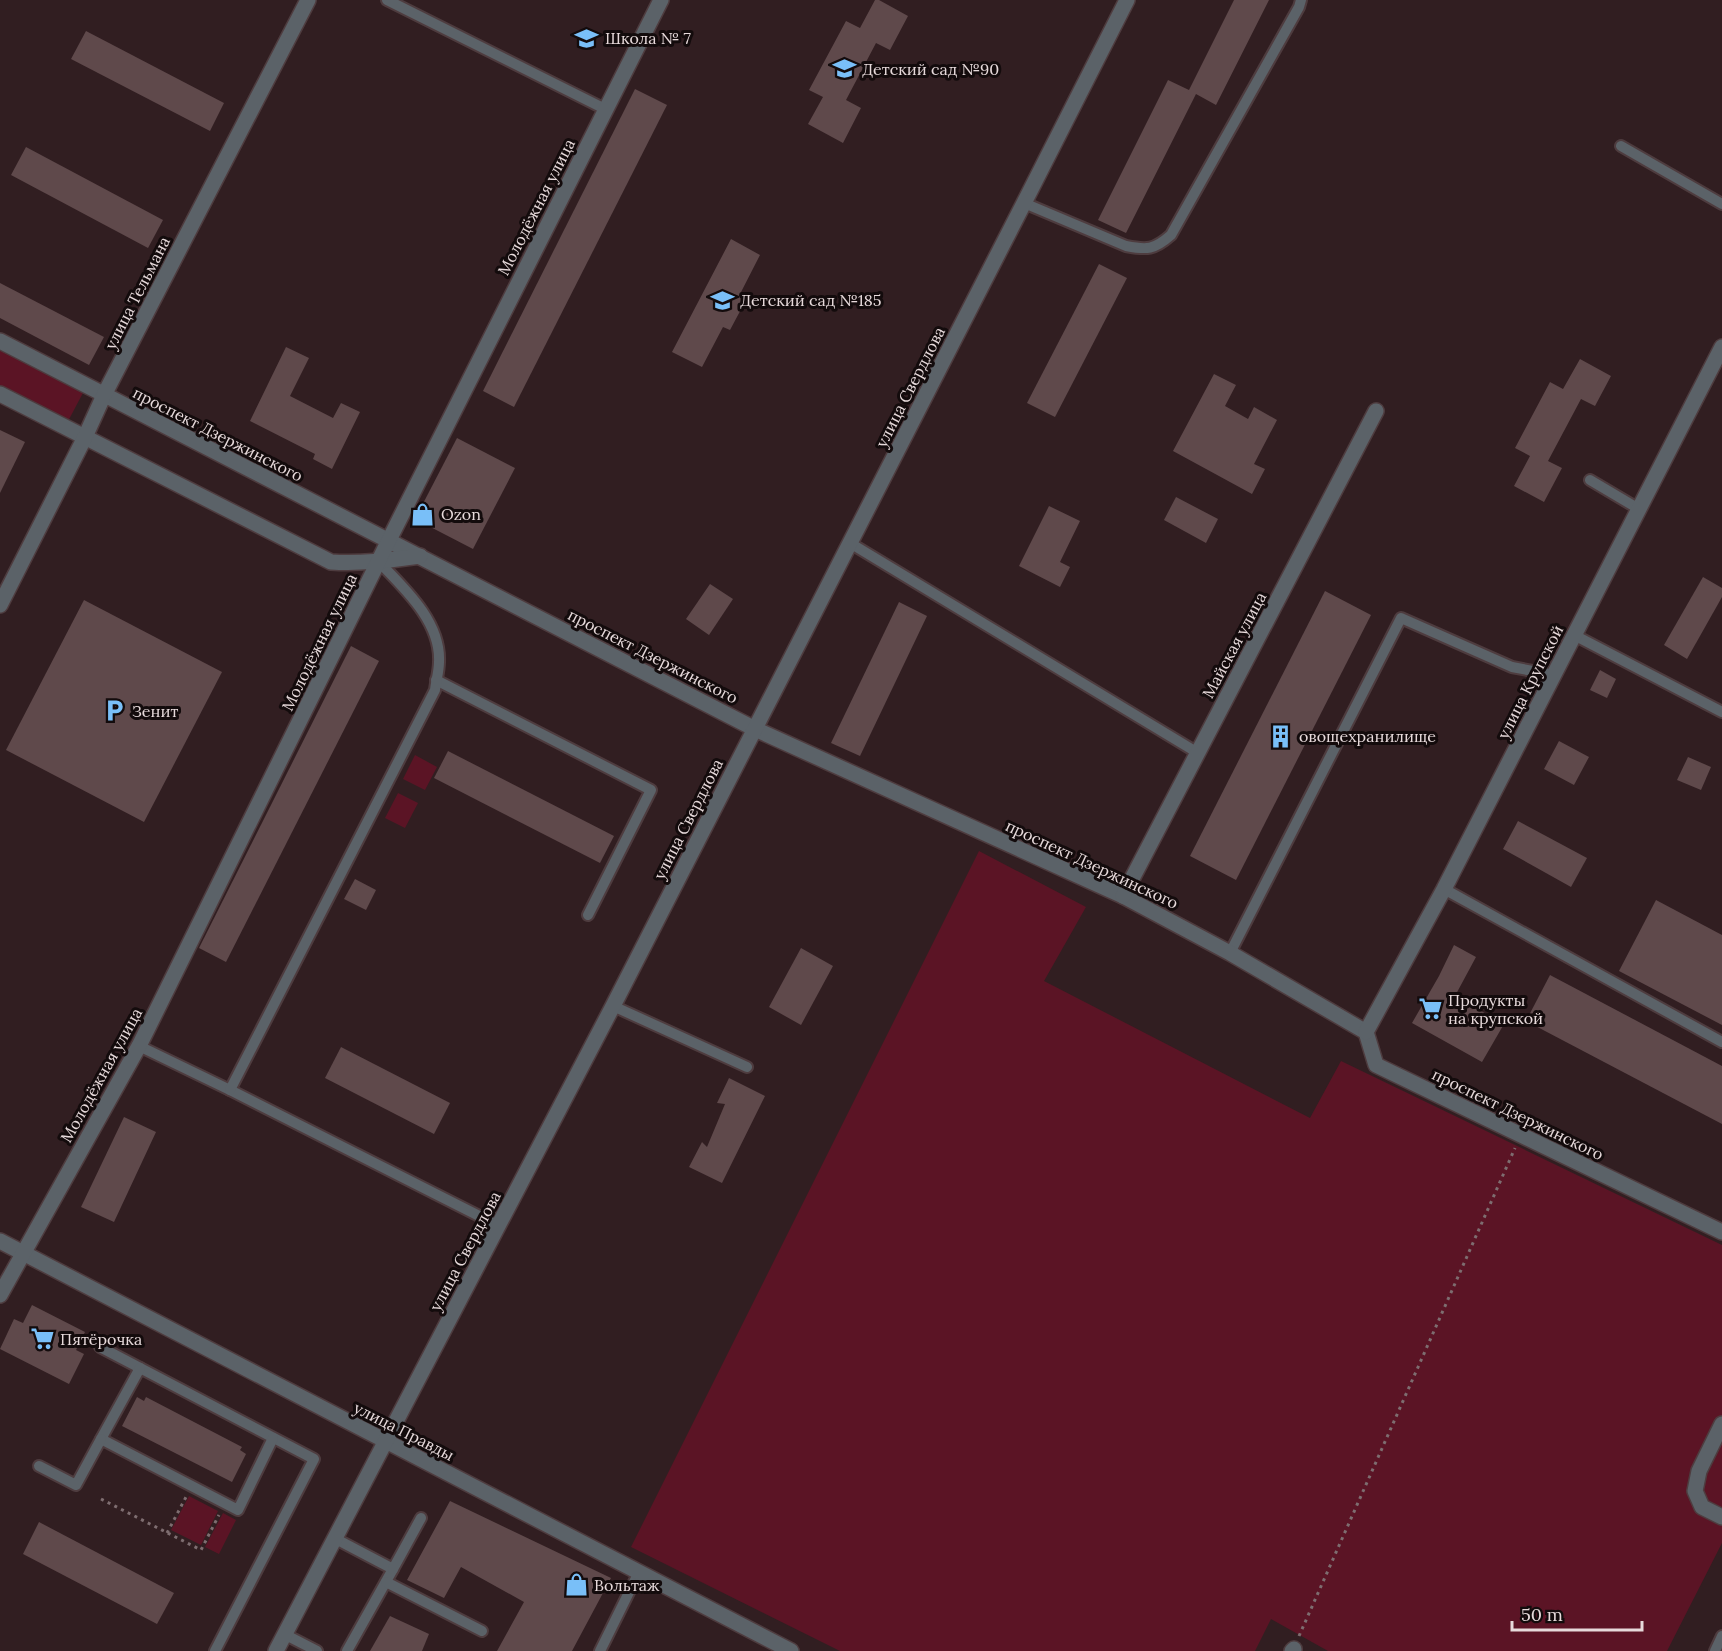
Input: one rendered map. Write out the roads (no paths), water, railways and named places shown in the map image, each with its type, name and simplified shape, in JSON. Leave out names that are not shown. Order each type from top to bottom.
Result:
[{"type":"street","name":"улица Тельмана","points":[[0,605],[85,438],[104,395],[308,0]]},
{"type":"street","name":"Молодёжная улица","points":[[0,1295],[139,1046],[388,542],[661,0]]},
{"type":"street","name":"улица Свердлова","points":[[276,1651],[613,1006],[1127,0]]},
{"type":"street","name":"проспект Дзержинского","points":[[0,341],[755,729],[1123,896],[1230,953],[1366,1032],[1376,1065],[1722,1232]]},
{"type":"street","name":"улица Крупской","points":[[1366,1032],[1444,889],[1722,347]]},
{"type":"street","points":[[0,394],[331,562],[354,564],[420,556]]},
{"type":"street","name":"Майская улица","points":[[1123,896],[1376,411]]},
{"type":"street","name":"улица Правды","points":[[0,1241],[791,1651]]},
{"type":"street","points":[[1722,1424],[1700,1471],[1695,1491],[1702,1507],[1722,1517]]},
{"type":"lane","points":[[387,0],[605,109]]},
{"type":"lane","points":[[1024,203],[1126,246],[1142,249],[1160,245],[1171,235],[1301,0]]},
{"type":"lane","points":[[1620,147],[1722,204]]},
{"type":"lane","points":[[1590,480],[1639,509]]},
{"type":"lane","points":[[850,543],[1198,753]]},
{"type":"lane","points":[[230,1090],[435,690],[439,661],[435,631],[403,587],[379,562]]},
{"type":"lane","points":[[1230,953],[1401,618],[1512,667],[1554,675]]},
{"type":"lane","points":[[1574,635],[1722,712]]},
{"type":"lane","points":[[436,680],[651,790],[588,915]]},
{"type":"lane","points":[[1444,889],[1722,1042]]},
{"type":"lane","points":[[613,1006],[747,1067]]},
{"type":"lane","points":[[139,1046],[499,1226]]},
{"type":"lane","points":[[100,1347],[314,1459],[215,1651]]},
{"type":"lane","points":[[39,1466],[76,1485],[140,1368]]},
{"type":"lane","points":[[101,1438],[238,1510],[273,1438]]},
{"type":"lane","points":[[347,1651],[421,1518]]},
{"type":"lane","points":[[334,1538],[393,1569]]},
{"type":"lane","points":[[600,1651],[639,1572]]},
{"type":"lane","points":[[386,1582],[482,1631]]},
{"type":"lane","points":[[284,1634],[317,1651]]},
{"type":"lane","points":[[1715,1651],[1722,1636]]},
{"type":"place","name":"Школа № 7","points":[[587,38]]},
{"type":"place","name":"Детский сад №90","points":[[844,69]]},
{"type":"place","name":"Детский сад №185","points":[[722,300]]},
{"type":"place","name":"Ozon","points":[[423,514]]},
{"type":"place","name":"Зенит","points":[[114,711]]},
{"type":"place","name":"овощехранилище","points":[[1281,736]]},
{"type":"place","name":"Продукты на крупской","points":[[1430,1009]]},
{"type":"place","name":"Пятёрочка","points":[[42,1339]]},
{"type":"place","name":"Вольтаж","points":[[576,1585]]}]
